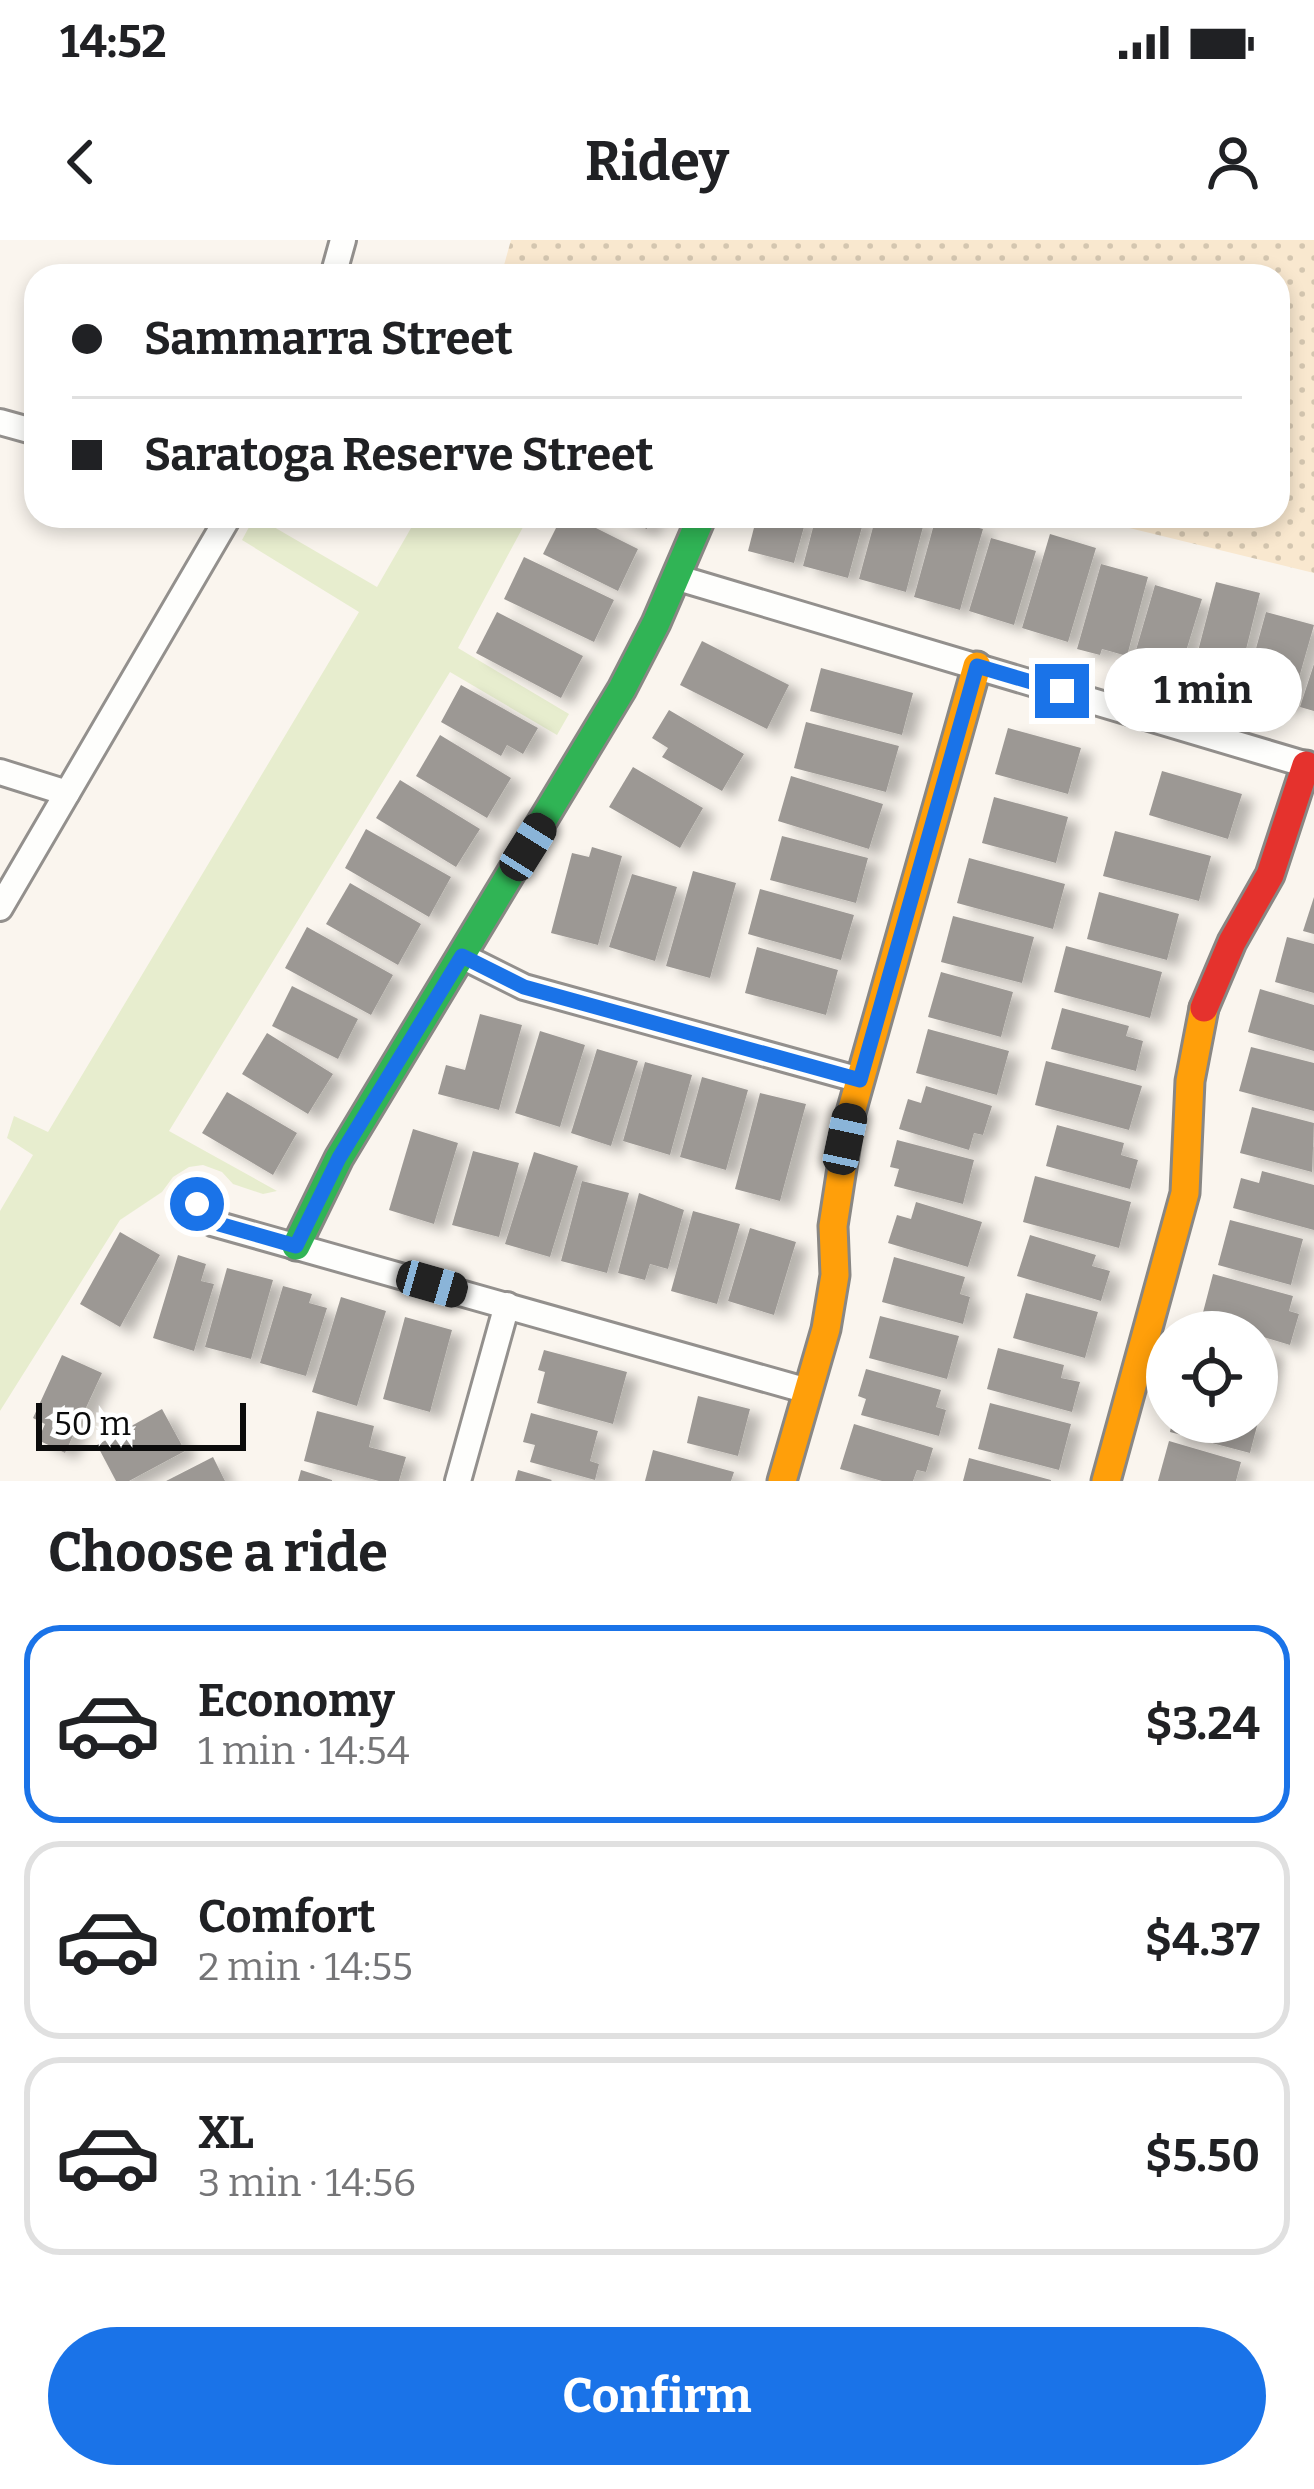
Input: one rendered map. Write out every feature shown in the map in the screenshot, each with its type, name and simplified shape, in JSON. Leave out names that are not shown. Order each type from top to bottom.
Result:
[{"type":"street","points":[[0,908],[222,528]]},
{"type":"street","points":[[296,1246],[339,1158],[622,689],[697,528]]},
{"type":"street","points":[[675,577],[1310,766],[1270,874],[1232,942],[1201,1015],[1190,1081],[1185,1193],[1106,1481]]},
{"type":"street","points":[[782,1481],[832,1293],[832,1226],[840,1163],[977,666]]},
{"type":"street","points":[[0,772],[68,793]]},
{"type":"street","points":[[462,956],[524,987],[860,1080]]},
{"type":"street","points":[[197,1204],[212,1222],[808,1391]]},
{"type":"street","points":[[458,1481],[507,1305]]},
{"type":"green space","points":[[248,528],[276,528],[377,587],[411,528],[523,528],[458,648],[569,714],[557,735],[450,672],[169,1131],[277,1191],[263,1194],[233,1184],[222,1172],[203,1165],[173,1177],[162,1192],[120,1220],[0,1411],[0,1211],[33,1155],[7,1138],[14,1116],[48,1132],[359,612],[242,540]]},
{"type":"sand","points":[[511,240],[1314,240],[1314,573],[1129,528],[1290,528],[1290,264],[504,264]]},
{"type":"building","points":[[556,528],[596,528],[638,549],[618,591],[543,554]]},
{"type":"building","points":[[754,528],[804,528],[794,563],[748,551]]},
{"type":"building","points":[[813,528],[862,528],[848,578],[803,566]]},
{"type":"building","points":[[873,528],[923,528],[906,592],[859,579]]},
{"type":"building","points":[[933,528],[983,529],[960,610],[914,597]]},
{"type":"building","points":[[1050,534],[1096,548],[1068,642],[1022,628]]},
{"type":"building","points":[[991,538],[1036,551],[1014,625],[969,611]]},
{"type":"building","points":[[524,557],[614,600],[594,642],[504,599]]},
{"type":"building","points":[[1101,564],[1148,577],[1127,656],[1077,649]]},
{"type":"building","points":[[1216,582],[1260,593],[1236,690],[1191,678]]},
{"type":"building","points":[[1155,585],[1202,599],[1180,671],[1134,657]]},
{"type":"building","points":[[497,612],[583,656],[561,698],[476,653]]},
{"type":"building","points":[[1266,612],[1314,625],[1291,706],[1244,692]]},
{"type":"building","points":[[702,641],[789,685],[767,729],[680,685]]},
{"type":"building","points":[[1314,664],[1314,711],[1300,707]]},
{"type":"building","points":[[821,668],[913,693],[902,735],[810,711]]},
{"type":"building","points":[[461,685],[538,728],[523,754],[507,745],[501,756],[441,722]]},
{"type":"building","points":[[669,710],[744,754],[722,791],[662,757],[668,748],[652,738]]},
{"type":"building","points":[[806,722],[899,746],[886,792],[794,768]]},
{"type":"building","points":[[1008,728],[1081,748],[1068,794],[995,774]]},
{"type":"building","points":[[440,735],[511,778],[487,818],[416,776]]},
{"type":"building","points":[[633,767],[703,808],[680,848],[609,807]]},
{"type":"building","points":[[1162,771],[1242,794],[1228,839],[1149,815]]},
{"type":"building","points":[[791,776],[883,804],[869,849],[778,821]]},
{"type":"building","points":[[400,780],[480,829],[456,867],[376,818]]},
{"type":"building","points":[[994,797],[1068,817],[1056,863],[982,843]]},
{"type":"building","points":[[366,829],[451,877],[429,917],[345,868]]},
{"type":"building","points":[[1115,831],[1211,856],[1199,901],[1103,876]]},
{"type":"building","points":[[782,836],[868,858],[856,903],[770,880]]},
{"type":"building","points":[[592,847],[622,856],[598,945],[551,933],[572,853],[589,857]]},
{"type":"building","points":[[969,858],[1065,884],[1053,929],[957,903]]},
{"type":"building","points":[[693,871],[736,883],[710,978],[666,966]]},
{"type":"building","points":[[632,874],[677,887],[655,961],[609,947]]},
{"type":"building","points":[[350,883],[421,924],[398,965],[326,924]]},
{"type":"building","points":[[760,889],[854,915],[841,960],[748,934]]},
{"type":"building","points":[[1099,892],[1179,914],[1167,960],[1087,939]]},
{"type":"building","points":[[1314,897],[1314,934],[1303,931]]},
{"type":"building","points":[[953,916],[1034,937],[1022,983],[941,962]]},
{"type":"building","points":[[307,927],[393,975],[371,1015],[285,968]]},
{"type":"building","points":[[1287,937],[1314,944],[1314,993],[1275,982]]},
{"type":"building","points":[[1066,946],[1162,972],[1150,1018],[1054,992]]},
{"type":"building","points":[[757,947],[838,970],[826,1015],[745,993]]},
{"type":"building","points":[[941,972],[1013,992],[1001,1037],[928,1017]]},
{"type":"building","points":[[292,986],[358,1019],[338,1059],[272,1026]]},
{"type":"building","points":[[1260,989],[1314,1005],[1314,1051],[1248,1032]]},
{"type":"building","points":[[1062,1008],[1129,1026],[1126,1036],[1143,1041],[1136,1071],[1051,1049]]},
{"type":"building","points":[[480,1014],[522,1025],[499,1110],[438,1094],[446,1065],[465,1070]]},
{"type":"building","points":[[928,1029],[1009,1051],[997,1095],[916,1073]]},
{"type":"building","points":[[540,1031],[585,1045],[560,1127],[515,1113]]},
{"type":"building","points":[[267,1033],[333,1074],[308,1114],[242,1074]]},
{"type":"building","points":[[1251,1047],[1314,1063],[1314,1111],[1239,1091]]},
{"type":"building","points":[[597,1049],[638,1061],[611,1146],[571,1133]]},
{"type":"building","points":[[1046,1061],[1142,1086],[1129,1130],[1035,1105]]},
{"type":"building","points":[[645,1062],[692,1075],[670,1155],[623,1141]]},
{"type":"building","points":[[702,1077],[748,1090],[726,1170],[680,1157]]},
{"type":"building","points":[[926,1086],[992,1106],[983,1135],[974,1133],[969,1150],[899,1129],[908,1099],[921,1103]]},
{"type":"building","points":[[227,1092],[297,1133],[273,1175],[202,1133]]},
{"type":"building","points":[[760,1093],[806,1104],[780,1201],[735,1189]]},
{"type":"building","points":[[1252,1107],[1314,1123],[1312,1172],[1240,1153]]},
{"type":"building","points":[[1057,1125],[1124,1143],[1121,1155],[1138,1160],[1130,1189],[1046,1166]]},
{"type":"building","points":[[413,1129],[458,1143],[434,1224],[389,1210]]},
{"type":"building","points":[[897,1140],[974,1160],[963,1204],[894,1186],[899,1169],[890,1167]]},
{"type":"building","points":[[473,1151],[519,1163],[499,1237],[452,1225]]},
{"type":"building","points":[[534,1152],[578,1166],[550,1257],[505,1244]]},
{"type":"building","points":[[1262,1171],[1314,1185],[1314,1230],[1233,1208],[1241,1178],[1259,1183]]},
{"type":"building","points":[[1035,1176],[1131,1202],[1119,1248],[1023,1222]]},
{"type":"building","points":[[582,1181],[629,1193],[607,1273],[561,1261]]},
{"type":"building","points":[[639,1193],[684,1210],[668,1269],[650,1264],[645,1280],[618,1273]]},
{"type":"building","points":[[916,1202],[982,1222],[968,1267],[888,1243],[897,1215],[911,1219]]},
{"type":"building","points":[[693,1211],[740,1224],[717,1304],[671,1291]]},
{"type":"building","points":[[1230,1220],[1303,1239],[1291,1285],[1218,1265]]},
{"type":"building","points":[[750,1228],[796,1242],[774,1315],[728,1301]]},
{"type":"building","points":[[120,1232],[160,1255],[120,1327],[80,1304]]},
{"type":"building","points":[[1030,1235],[1096,1255],[1092,1266],[1110,1271],[1101,1301],[1017,1276]]},
{"type":"building","points":[[178,1255],[206,1264],[201,1281],[214,1284],[194,1351],[153,1338]]},
{"type":"building","points":[[894,1257],[965,1277],[960,1294],[970,1297],[963,1324],[882,1302]]},
{"type":"building","points":[[227,1268],[273,1280],[251,1359],[205,1347]]},
{"type":"building","points":[[1213,1274],[1293,1296],[1289,1311],[1299,1314],[1290,1345],[1278,1341],[1278,1311],[1203,1311]]},
{"type":"building","points":[[283,1286],[312,1294],[309,1303],[327,1308],[306,1376],[260,1363]]},
{"type":"building","points":[[1026,1293],[1098,1312],[1085,1358],[1013,1338]]},
{"type":"building","points":[[341,1297],[386,1311],[357,1406],[312,1392]]},
{"type":"building","points":[[880,1316],[959,1336],[947,1379],[869,1358]]},
{"type":"building","points":[[405,1317],[452,1330],[430,1412],[383,1399]]},
{"type":"building","points":[[998,1348],[1064,1365],[1061,1378],[1080,1382],[1072,1412],[987,1389]]},
{"type":"building","points":[[544,1350],[627,1372],[613,1424],[537,1403],[545,1372],[538,1370]]},
{"type":"building","points":[[62,1355],[102,1373],[65,1453],[38,1440],[45,1424],[33,1418]]},
{"type":"building","points":[[866,1369],[941,1390],[936,1407],[946,1410],[939,1436],[861,1415],[866,1399],[858,1396]]},
{"type":"building","points":[[698,1396],[750,1409],[738,1456],[687,1443]]},
{"type":"building","points":[[990,1403],[1071,1424],[1059,1470],[978,1449]]},
{"type":"building","points":[[162,1409],[185,1451],[129,1481],[116,1481],[97,1445]]},
{"type":"building","points":[[317,1411],[374,1426],[369,1447],[406,1457],[399,1481],[379,1481],[304,1461]]},
{"type":"building","points":[[531,1413],[598,1431],[590,1461],[599,1464],[595,1480],[530,1462],[535,1445],[523,1442]]},
{"type":"building","points":[[854,1424],[933,1448],[926,1472],[917,1470],[913,1481],[882,1481],[840,1469]]},
{"type":"building","points":[[1168,1443],[1241,1462],[1236,1481],[1158,1481]]},
{"type":"building","points":[[1212,1443],[1253,1443],[1250,1453]]},
{"type":"building","points":[[653,1450],[734,1472],[731,1481],[645,1481]]},
{"type":"building","points":[[213,1457],[225,1481],[166,1481]]},
{"type":"building","points":[[969,1458],[1051,1480],[1051,1481],[963,1481]]},
{"type":"building","points":[[301,1470],[332,1480],[332,1481],[298,1481]]},
{"type":"building","points":[[518,1470],[552,1480],[515,1481]]},
{"type":"traffic: fast","points":[[296,1246],[339,1158],[622,689],[697,528]]},
{"type":"traffic: slow","points":[[782,1481],[826,1329],[835,1275],[833,1226],[850,1116],[977,666]]},
{"type":"traffic: slow","points":[[1106,1481],[1185,1193],[1190,1081],[1204,1008]]},
{"type":"traffic: jam","points":[[1204,1008],[1232,942],[1270,875],[1306,765]]},
{"type":"route","points":[[197,1204],[212,1222],[296,1246],[339,1158],[462,956],[524,987],[860,1080],[977,666],[1062,691]]}]
